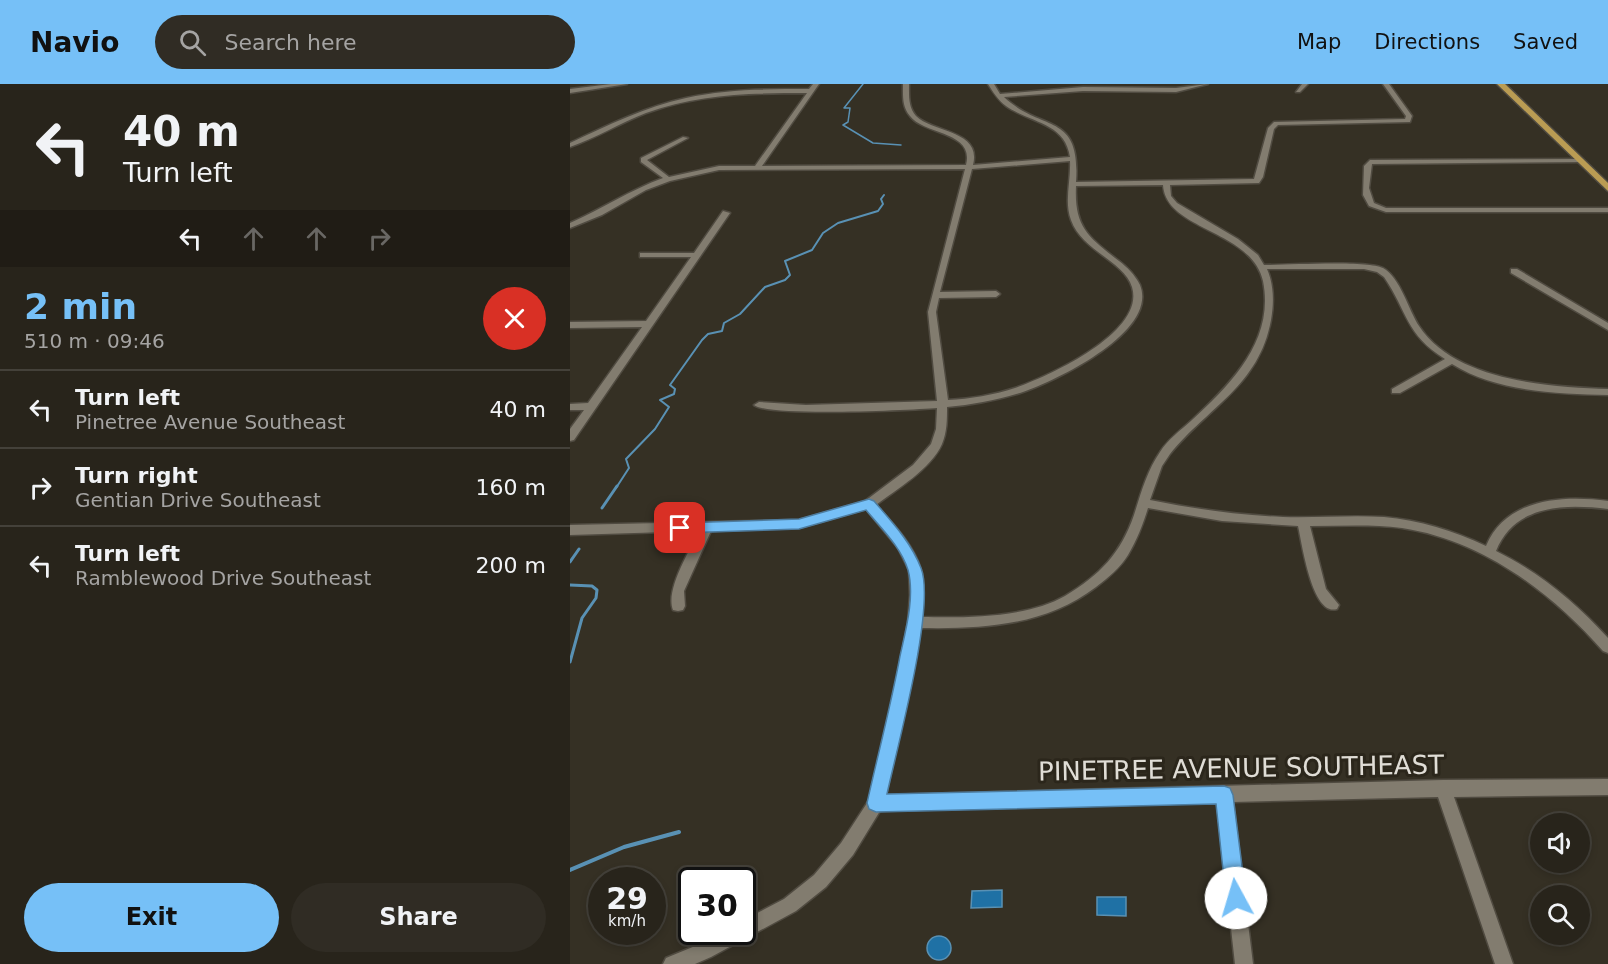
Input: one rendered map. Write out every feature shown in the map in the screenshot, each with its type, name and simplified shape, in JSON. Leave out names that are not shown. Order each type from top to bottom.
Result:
[{"type":"main road","points":[[1501,84],[1608,188]]},
{"type":"street","points":[[570,91],[624,84]]},
{"type":"street","points":[[758,167],[816,84]]},
{"type":"street","points":[[570,530],[799,524],[869,504],[917,468],[936,445],[941,429],[943,393],[932,321],[935,295],[970,167],[971,153],[963,140],[920,121],[910,112],[906,84]]},
{"type":"street","points":[[759,405],[792,408],[942,406],[983,401],[1015,392],[1052,377],[1084,359],[1122,330],[1131,319],[1138,305],[1136,284],[1127,272],[1098,251],[1081,232],[1072,211],[1072,147],[1064,134],[1012,107],[991,84]]},
{"type":"street","points":[[1000,96],[1083,89],[1176,90],[1204,84]]},
{"type":"street","points":[[1298,90],[1305,84]]},
{"type":"street","points":[[1071,188],[1256,181],[1271,128],[1276,123],[1408,121],[1409,116],[1386,84]]},
{"type":"street","points":[[570,145],[649,110],[684,100],[737,92],[811,91]]},
{"type":"street","points":[[668,179],[643,161],[644,158],[685,138]]},
{"type":"street","points":[[570,226],[599,213],[632,193],[668,179],[705,170],[758,167],[970,167],[1073,159]]},
{"type":"street","points":[[1581,161],[1370,162],[1367,166],[1366,200],[1372,207],[1386,210],[1608,210]]},
{"type":"street","points":[[915,622],[969,624],[1025,616],[1067,600],[1109,568],[1124,551],[1165,452],[1229,392],[1257,354],[1265,333],[1269,305],[1268,287],[1262,267],[1243,247],[1174,205],[1167,196],[1166,183]]},
{"type":"street","points":[[570,437],[726,213]]},
{"type":"street","points":[[643,255],[698,255]]},
{"type":"street","points":[[1262,267],[1378,269],[1388,277],[1409,320],[1420,334],[1453,359],[1486,375],[1516,384],[1550,390],[1608,392]]},
{"type":"street","points":[[1514,271],[1608,327]]},
{"type":"street","points":[[935,295],[996,294]]},
{"type":"street","points":[[570,325],[649,324]]},
{"type":"street","points":[[1396,391],[1453,359]]},
{"type":"street","points":[[570,407],[592,406]]},
{"type":"street","points":[[1489,553],[1499,532],[1515,518],[1543,504],[1586,501],[1608,505]]},
{"type":"street","points":[[1143,502],[1191,513],[1252,520],[1377,522],[1415,526],[1457,538],[1489,553],[1559,597],[1587,621],[1608,647]]},
{"type":"street","points":[[756,923],[790,905],[820,881],[847,849],[876,803],[915,622],[917,595],[915,570],[903,545],[869,504]]},
{"type":"street","points":[[1303,522],[1320,591],[1332,605]]},
{"type":"street","points":[[678,606],[678,591],[706,528]]},
{"type":"street","name":"PINETREE AVENUE SOUTHEAST","points":[[876,803],[1443,788],[1608,787]]},
{"type":"street","points":[[1443,788],[1504,964]]},
{"type":"street","points":[[1224,795],[1244,964]]},
{"type":"street","points":[[672,964],[706,957],[723,945]]},
{"type":"water","points":[[1002,890],[1002,907],[971,908],[972,891]]},
{"type":"water","points":[[1097,897],[1126,897],[1126,916],[1097,915]]},
{"type":"water","points":[[939,936],[944,937],[950,943],[950,953],[944,959],[939,960],[934,959],[928,953],[927,948],[928,943],[934,937]]},
{"type":"waterway","points":[[863,84],[844,108],[850,108],[848,122],[843,125],[873,143],[901,145]]},
{"type":"waterway","points":[[616,488],[629,468],[626,459],[655,429],[669,407],[660,400],[674,394],[675,389],[670,385],[702,340],[708,334],[722,331],[724,323],[740,314],[765,287],[785,280],[790,275],[785,261],[812,250],[823,233],[838,223],[878,211],[883,204],[881,199],[884,195]]},
{"type":"waterway","points":[[602,508],[617,486]]},
{"type":"waterway","points":[[570,562],[579,549]]},
{"type":"waterway","points":[[570,585],[592,586],[597,590],[596,598],[582,618],[570,662]]},
{"type":"waterway","points":[[570,870],[624,847],[679,832]]},
{"type":"route","points":[[680,528],[799,524],[869,504],[903,545],[915,570],[917,595],[915,622],[900,700],[876,803],[1224,795],[1236,898]]}]
